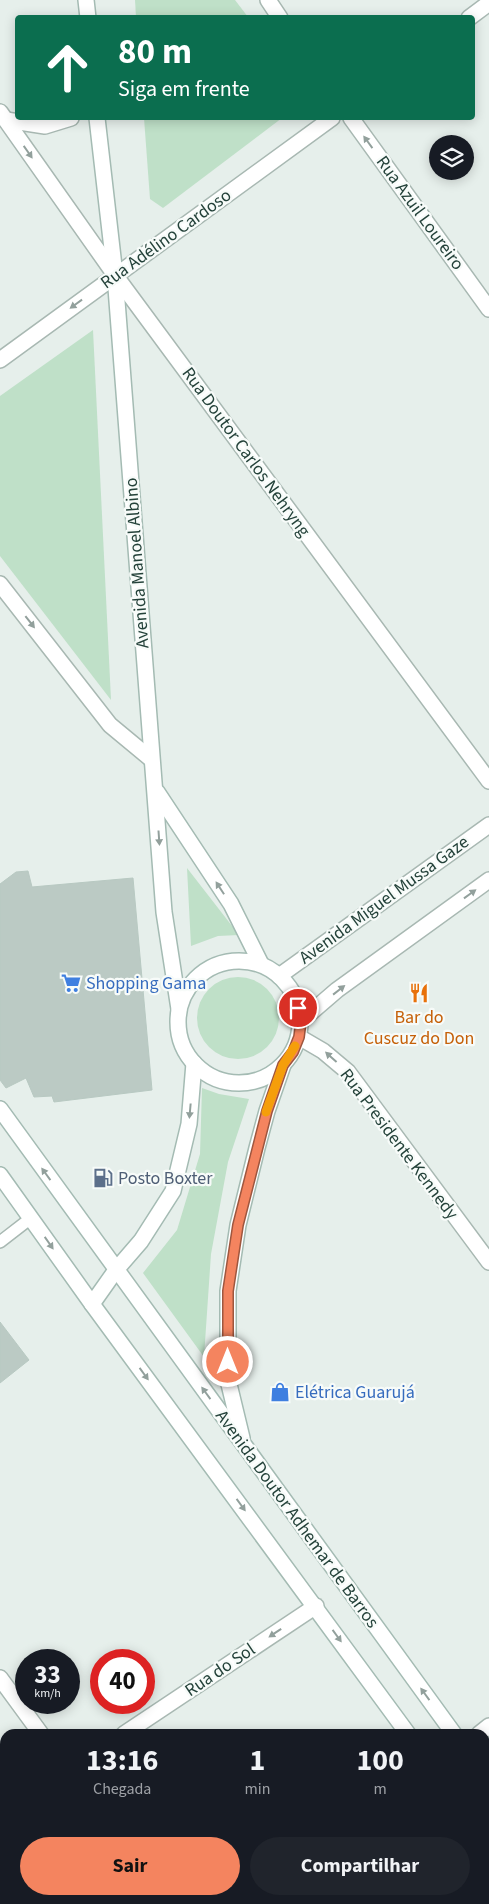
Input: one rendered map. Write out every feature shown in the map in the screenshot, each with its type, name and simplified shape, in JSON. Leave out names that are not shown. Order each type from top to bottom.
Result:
[{"type":"street","points":[[86,0],[88,15]]},
{"type":"street","points":[[268,0],[278,15]]},
{"type":"street","points":[[472,15],[489,2]]},
{"type":"street","name":"Rua Doutor Carlos Nehryng","points":[[3,116],[115,276],[489,781]]},
{"type":"street","name":"Rua Doutor Carlos Nehryng","points":[[20,120],[45,126],[64,120]]},
{"type":"street","name":"Avenida Manoel Albino","points":[[97,120],[115,276],[164,912],[179,1009]]},
{"type":"street","name":"Rua Adélino Cardoso","points":[[0,360],[329,120]]},
{"type":"street","name":"Rua Azuil Loureiro","points":[[352,120],[489,310]]},
{"type":"street","points":[[0,584],[110,724],[151,759]]},
{"type":"street","points":[[156,790],[230,904],[261,964]]},
{"type":"street","name":"Avenida Miguel Mussa Gaze","points":[[279,976],[489,825]]},
{"type":"street","points":[[301,1021],[337,990],[489,880]]},
{"type":"street","points":[[244,960],[261,964],[279,976],[295,996],[301,1021],[299,1037],[293,1052],[283,1065],[268,1076],[249,1082],[228,1082],[210,1075],[194,1062],[183,1046],[178,1026],[179,1009],[185,992],[195,978],[209,968],[226,962],[244,960]]},
{"type":"street","name":"Rua Presidente Kennedy","points":[[299,1037],[323,1051],[348,1072],[489,1262]]},
{"type":"street","points":[[92,1304],[116,1270],[141,1241],[173,1191],[189,1124],[194,1062]]},
{"type":"street","points":[[243,1445],[228,1380],[228,1291],[238,1225],[267,1111],[283,1065]]},
{"type":"street","name":"Avenida Doutor Adhemar de Barros","points":[[0,1109],[450,1729]]},
{"type":"street","name":"Avenida Doutor Adhemar de Barros","points":[[0,1175],[92,1304],[316,1606],[404,1729]]},
{"type":"street","name":"Rua do Sol","points":[[132,1729],[316,1606]]},
{"type":"street","points":[[0,1678],[37,1729]]},
{"type":"lane","points":[[0,1242],[31,1218]]},
{"type":"green space","points":[[135,0],[235,0],[246,15],[136,15]]},
{"type":"green space","points":[[144,120],[279,120],[163,208],[150,199]]},
{"type":"green space","points":[[93,330],[111,700],[0,556],[0,396]]},
{"type":"green space","points":[[187,868],[239,935],[218,936],[191,946]]},
{"type":"green space","points":[[230,977],[246,977],[261,984],[272,995],[279,1010],[276,1034],[267,1047],[246,1059],[230,1059],[215,1052],[204,1041],[197,1026],[197,1010],[204,995],[215,984]]},
{"type":"green space","points":[[202,1088],[219,1094],[249,1099],[228,1162],[211,1254],[204,1357],[143,1273],[177,1230],[200,1154]]},
{"type":"building","name":"Shopping Gama","points":[[28,871],[32,887],[133,878],[152,1090],[54,1102],[52,1096],[34,1097],[26,1078],[6,1088],[0,1080],[0,884],[16,872]]},
{"type":"building","points":[[0,1322],[29,1360],[0,1383]]},
{"type":"slow traffic","points":[[266,1112],[283,1065],[293,1052],[295,1046]]},
{"type":"place","name":"Shopping Gama","points":[[71,983]]},
{"type":"place","name":"Bar do Cuscuz do Don","points":[[419,993]]},
{"type":"place","name":"Posto Boxter","points":[[103,1178]]},
{"type":"place","name":"Elétrica Guarujá","points":[[280,1392]]},
{"type":"route","points":[[228,1362],[228,1291],[238,1225],[267,1111],[283,1065],[293,1052],[299,1037],[301,1021],[298,1008]]}]
